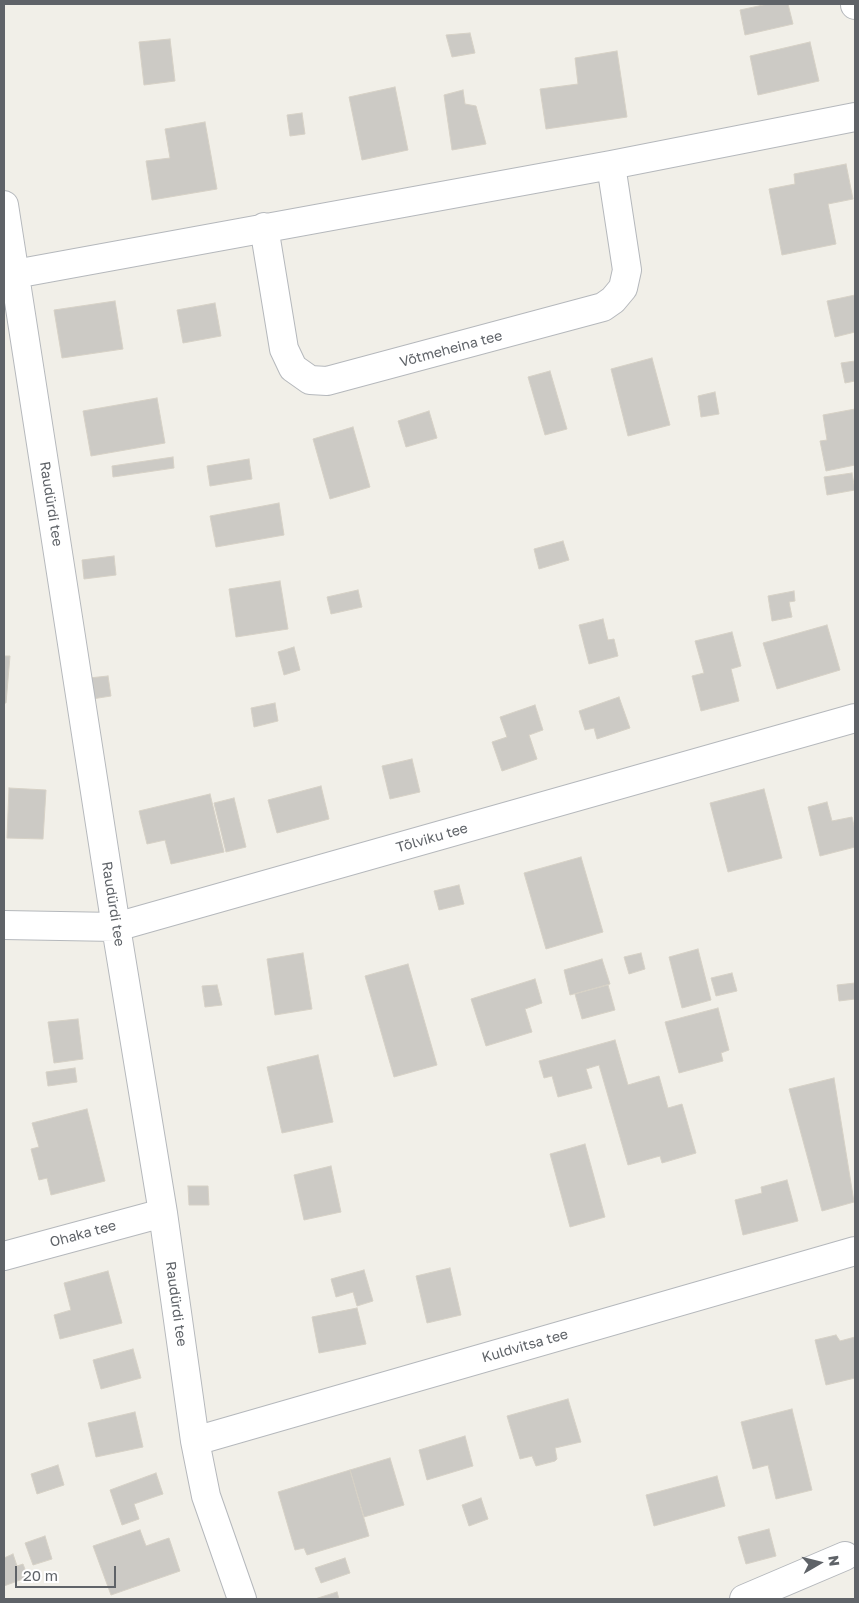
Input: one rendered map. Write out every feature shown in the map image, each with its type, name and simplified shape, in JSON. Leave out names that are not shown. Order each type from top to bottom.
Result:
[{"type":"street","points":[[16,274],[264,227],[611,165],[855,117]]},
{"type":"street","name":"Võtmeheina tee","points":[[264,227],[284,349],[293,368],[310,380],[327,381],[603,307],[613,300],[624,288],[627,270],[611,165]]},
{"type":"street","name":"Raudürdi tee","points":[[4,205],[116,927],[163,1213],[195,1441],[206,1496],[242,1599]]},
{"type":"street","name":"Tõlviku tee","points":[[4,925],[116,927],[855,718]]},
{"type":"street","name":"Ohaka tee","points":[[4,1256],[163,1213]]},
{"type":"street","name":"Kuldvitsa tee","points":[[195,1441],[855,1251]]},
{"type":"street","points":[[744,1599],[845,1556]]},
{"type":"building","points":[[768,4],[788,4],[793,24],[745,35],[740,10]]},
{"type":"building","points":[[470,33],[475,53],[452,57],[446,35]]},
{"type":"building","points":[[170,39],[175,81],[144,85],[139,42]]},
{"type":"building","points":[[810,42],[819,81],[758,95],[750,56]]},
{"type":"building","points":[[617,51],[627,117],[546,129],[540,89],[578,84],[575,58]]},
{"type":"building","points":[[395,87],[408,150],[362,160],[349,97]]},
{"type":"building","points":[[463,90],[465,104],[476,106],[486,144],[452,150],[444,95]]},
{"type":"building","points":[[302,113],[305,134],[290,136],[287,115]]},
{"type":"building","points":[[205,122],[217,189],[152,200],[146,161],[170,158],[165,129]]},
{"type":"building","points":[[846,164],[853,199],[828,204],[836,244],[782,255],[769,189],[795,184],[794,174]]},
{"type":"building","points":[[855,295],[855,332],[835,337],[827,301]]},
{"type":"building","points":[[115,301],[123,349],[62,358],[54,310]]},
{"type":"building","points":[[215,303],[221,336],[183,343],[177,310]]},
{"type":"building","points":[[652,358],[670,425],[628,436],[611,369]]},
{"type":"building","points":[[855,361],[855,381],[845,383],[841,363]]},
{"type":"building","points":[[550,371],[567,429],[545,435],[528,377]]},
{"type":"building","points":[[715,392],[719,414],[701,417],[698,396]]},
{"type":"building","points":[[157,398],[165,443],[91,456],[83,411]]},
{"type":"building","points":[[855,409],[855,465],[826,471],[820,441],[827,440],[823,415]]},
{"type":"building","points":[[429,411],[437,438],[406,447],[398,421]]},
{"type":"building","points":[[353,427],[370,487],[330,499],[313,439]]},
{"type":"building","points":[[173,457],[174,468],[113,477],[112,466]]},
{"type":"building","points":[[249,459],[252,479],[210,486],[207,466]]},
{"type":"building","points":[[852,473],[855,490],[827,495],[824,477]]},
{"type":"building","points":[[279,503],[284,535],[216,547],[210,516]]},
{"type":"building","points":[[563,541],[569,560],[539,569],[534,549]]},
{"type":"building","points":[[114,556],[116,575],[84,579],[82,560]]},
{"type":"building","points":[[280,581],[288,629],[236,637],[229,589]]},
{"type":"building","points":[[358,590],[362,607],[331,614],[327,597]]},
{"type":"building","points":[[794,591],[795,601],[789,602],[792,617],[772,621],[768,596]]},
{"type":"building","points":[[603,619],[608,640],[614,639],[618,656],[589,664],[579,625]]},
{"type":"building","points":[[827,625],[840,670],[777,689],[763,643]]},
{"type":"building","points":[[732,632],[741,666],[731,669],[739,701],[701,711],[692,676],[704,673],[695,641]]},
{"type":"building","points":[[294,647],[300,670],[284,675],[278,652]]},
{"type":"building","points":[[4,656],[10,656],[6,703],[4,703]]},
{"type":"building","points":[[108,676],[111,696],[92,699],[89,678]]},
{"type":"building","points":[[619,697],[630,728],[597,739],[594,728],[585,730],[579,711]]},
{"type":"building","points":[[275,703],[278,721],[254,727],[251,708]]},
{"type":"building","points":[[535,705],[543,730],[529,735],[537,759],[502,771],[492,742],[507,737],[500,717]]},
{"type":"building","points":[[412,759],[420,792],[390,799],[382,766]]},
{"type":"building","points":[[321,786],[329,819],[277,833],[268,800]]},
{"type":"building","points":[[9,788],[46,790],[43,839],[7,838]]},
{"type":"building","points":[[764,789],[782,858],[728,872],[710,803]]},
{"type":"building","points":[[210,794],[224,852],[171,864],[165,840],[147,844],[139,811]]},
{"type":"building","points":[[234,798],[246,847],[226,852],[214,803]]},
{"type":"building","points":[[827,802],[832,821],[852,817],[855,830],[855,847],[820,856],[808,807]]},
{"type":"building","points":[[581,857],[603,932],[546,949],[524,873]]},
{"type":"building","points":[[459,885],[464,904],[439,910],[434,891]]},
{"type":"building","points":[[698,949],[711,1000],[682,1008],[669,957]]},
{"type":"building","points":[[303,953],[312,1009],[275,1015],[267,959]]},
{"type":"building","points":[[641,953],[645,969],[629,974],[624,957]]},
{"type":"building","points":[[602,959],[610,984],[570,995],[564,970]]},
{"type":"building","points":[[408,964],[437,1065],[394,1077],[365,976]]},
{"type":"building","points":[[732,973],[737,991],[716,996],[711,978]]},
{"type":"building","points":[[535,979],[542,1003],[525,1009],[532,1032],[486,1046],[471,999]]},
{"type":"building","points":[[855,983],[855,999],[839,1001],[837,985]]},
{"type":"building","points":[[217,985],[222,1005],[205,1007],[202,986]]},
{"type":"building","points":[[608,985],[615,1010],[582,1019],[575,994]]},
{"type":"building","points":[[718,1008],[729,1050],[721,1053],[723,1061],[679,1073],[665,1022]]},
{"type":"building","points":[[78,1019],[83,1059],[54,1063],[48,1022]]},
{"type":"building","points":[[615,1040],[628,1085],[659,1076],[668,1108],[682,1104],[696,1153],[662,1163],[660,1156],[628,1165],[599,1065],[586,1069],[592,1088],[558,1097],[552,1076],[544,1078],[539,1061]]},
{"type":"building","points":[[318,1055],[333,1122],[282,1133],[267,1067]]},
{"type":"building","points":[[75,1068],[77,1082],[48,1086],[46,1072]]},
{"type":"building","points":[[834,1078],[854,1202],[822,1211],[789,1089]]},
{"type":"building","points":[[87,1109],[105,1181],[51,1195],[47,1178],[39,1180],[31,1149],[39,1147],[32,1123]]},
{"type":"building","points":[[585,1144],[605,1217],[570,1227],[550,1154]]},
{"type":"building","points":[[331,1166],[341,1212],[304,1220],[294,1175]]},
{"type":"building","points":[[787,1180],[798,1221],[743,1235],[735,1200],[762,1193],[761,1187]]},
{"type":"building","points":[[188,1186],[208,1186],[209,1205],[189,1205]]},
{"type":"building","points":[[450,1268],[461,1315],[427,1323],[416,1276]]},
{"type":"building","points":[[364,1270],[373,1301],[357,1306],[353,1292],[336,1297],[331,1279]]},
{"type":"building","points":[[108,1271],[122,1323],[60,1339],[54,1315],[71,1310],[64,1283]]},
{"type":"building","points":[[357,1308],[366,1344],[319,1353],[312,1317]]},
{"type":"building","points":[[836,1335],[840,1341],[855,1337],[855,1378],[826,1385],[815,1340]]},
{"type":"building","points":[[133,1349],[141,1378],[101,1389],[93,1360]]},
{"type":"building","points":[[568,1399],[581,1442],[555,1448],[557,1459],[555,1461],[536,1466],[532,1456],[520,1459],[507,1416]]},
{"type":"building","points":[[792,1409],[812,1490],[776,1499],[768,1465],[753,1469],[741,1422]]},
{"type":"building","points":[[135,1412],[143,1447],[96,1457],[88,1423]]},
{"type":"building","points":[[465,1436],[473,1466],[427,1480],[419,1450]]},
{"type":"building","points":[[390,1458],[404,1505],[364,1517],[350,1470]]},
{"type":"building","points":[[58,1465],[64,1485],[37,1494],[31,1474]]},
{"type":"building","points":[[350,1470],[369,1536],[307,1555],[304,1548],[295,1550],[278,1492]]},
{"type":"building","points":[[156,1473],[163,1494],[134,1504],[139,1519],[122,1525],[110,1490]]},
{"type":"building","points":[[717,1476],[725,1506],[654,1526],[646,1495]]},
{"type":"building","points":[[481,1498],[488,1519],[469,1526],[462,1505]]},
{"type":"building","points":[[769,1529],[776,1556],[746,1564],[738,1537]]},
{"type":"building","points":[[140,1530],[146,1546],[169,1538],[180,1571],[111,1595],[93,1546]]},
{"type":"building","points":[[45,1536],[52,1559],[33,1565],[25,1543]]},
{"type":"building","points":[[13,1554],[17,1566],[23,1564],[28,1577],[4,1586],[4,1558]]},
{"type":"building","points":[[345,1558],[350,1573],[321,1583],[315,1568]]},
{"type":"building","points":[[337,1592],[339,1599],[315,1599]]}]
